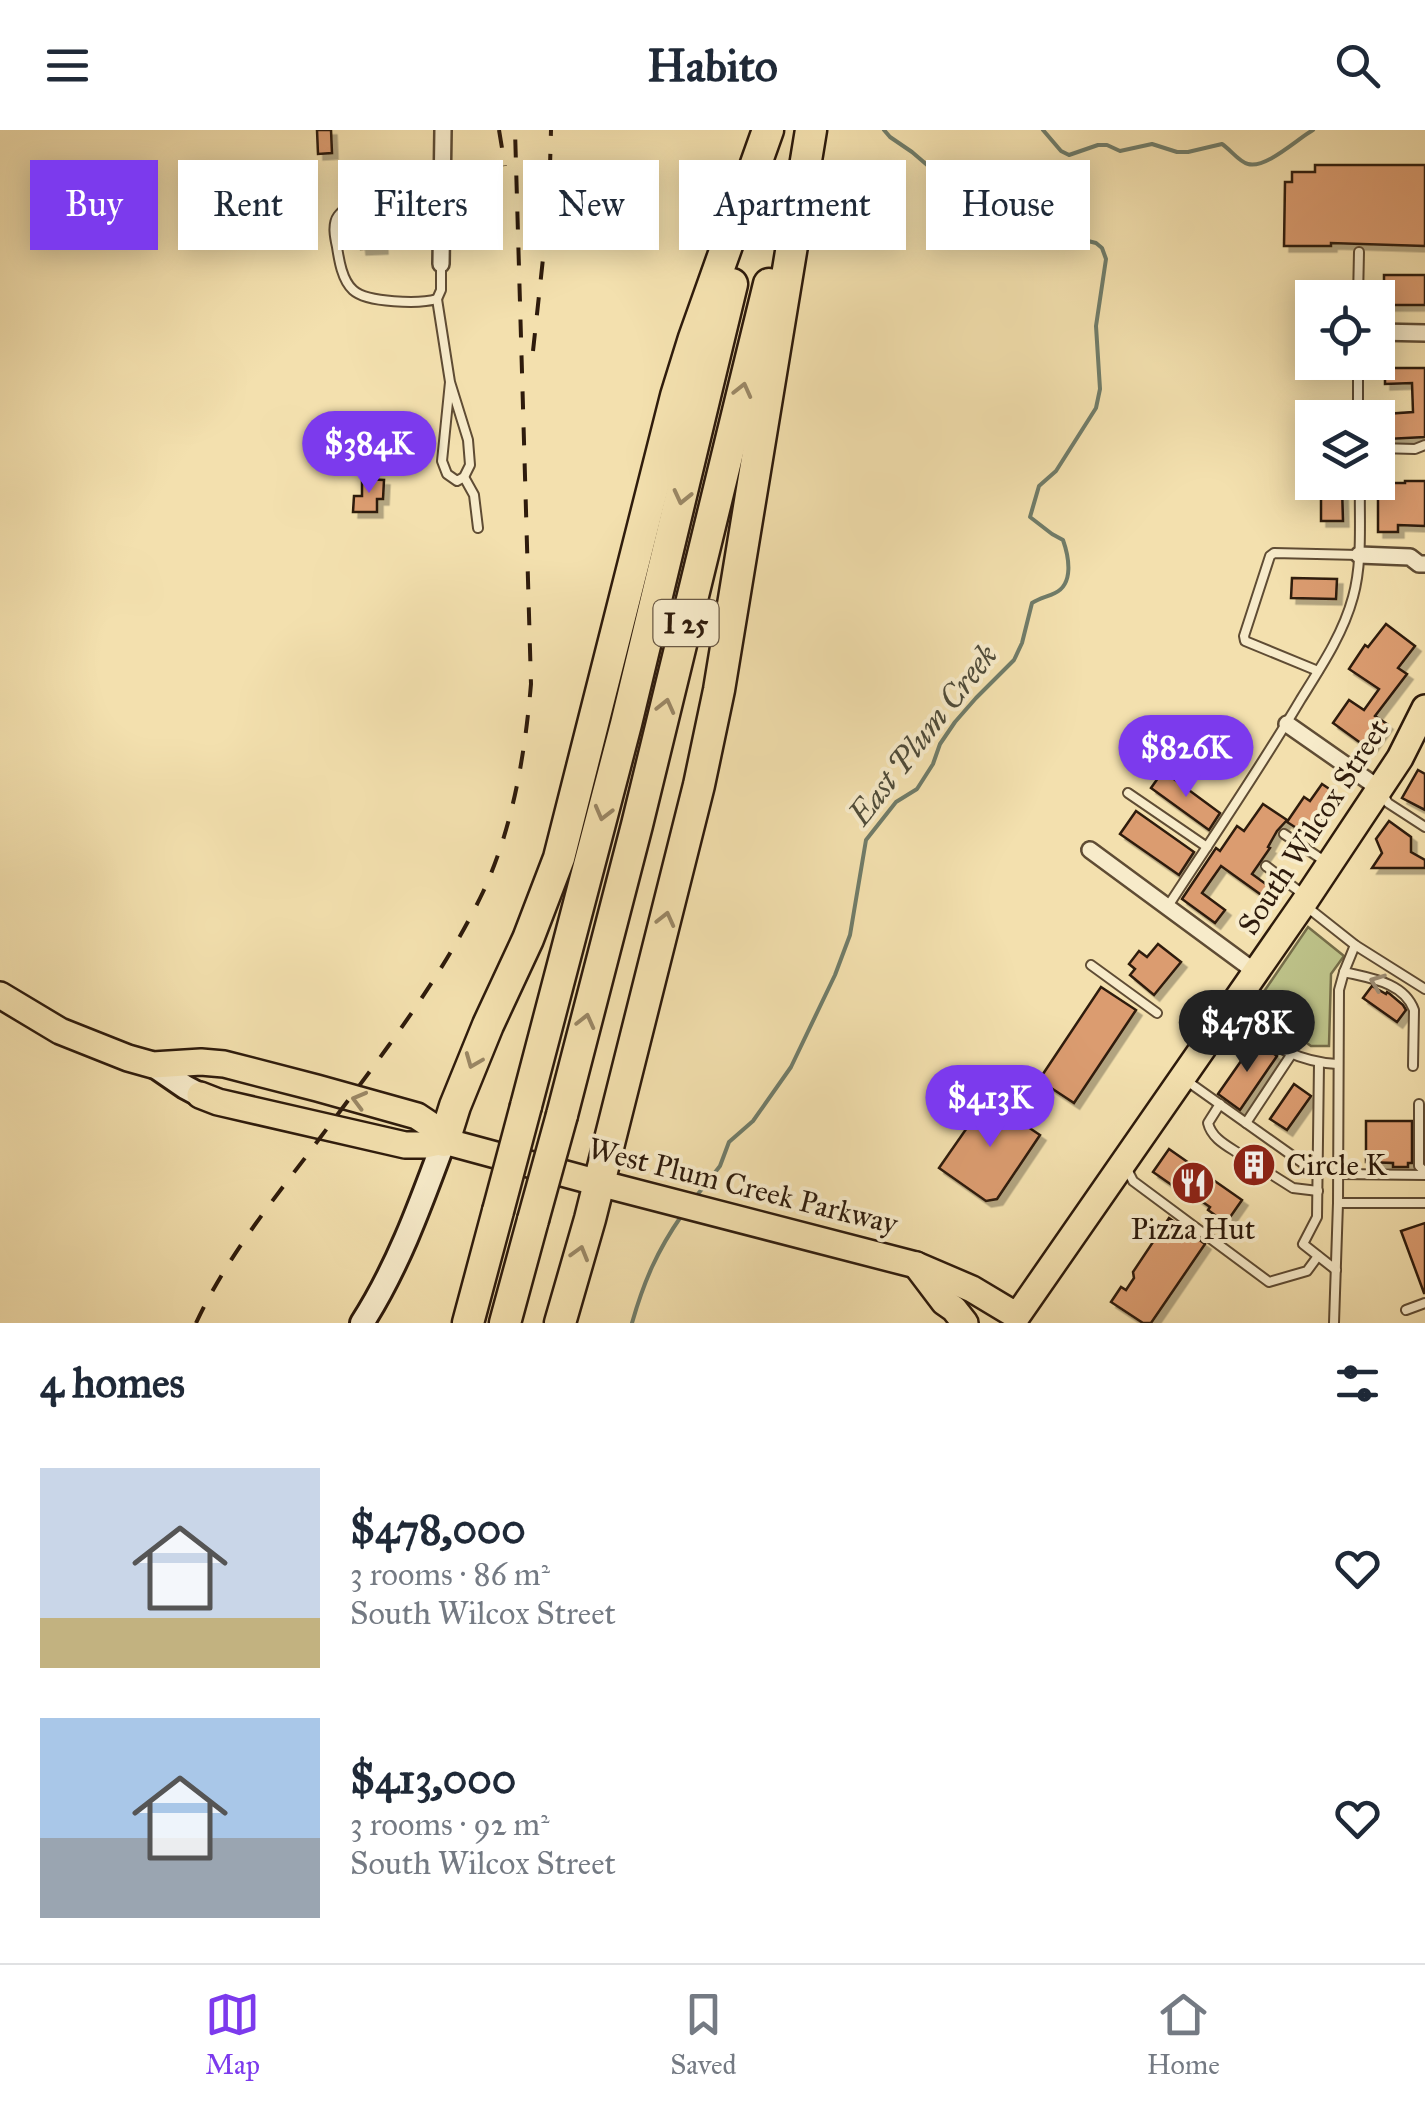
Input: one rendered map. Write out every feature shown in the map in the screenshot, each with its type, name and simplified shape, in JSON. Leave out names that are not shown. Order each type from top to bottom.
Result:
[{"type":"highway","name":"I 25","points":[[468,1323],[677,517],[768,130]]},
{"type":"highway","points":[[444,1141],[469,1070],[528,940],[559,858],[676,396],[768,130]]},
{"type":"highway","name":"I 25","points":[[506,1323],[637,826],[809,130]]},
{"type":"highway","points":[[560,1323],[692,814],[715,708],[809,130]]},
{"type":"main road","name":"South Wilcox Street","points":[[1019,1321],[1380,790],[1425,708]]},
{"type":"main road","name":"West Plum Creek Parkway","points":[[0,995],[60,1031],[153,1065],[185,1088],[218,1102],[405,1145],[444,1141],[916,1264],[972,1289],[1019,1321]]},
{"type":"main road","name":"West Plum Creek Parkway","points":[[153,1065],[224,1064],[317,1088],[418,1116],[444,1141]]},
{"type":"main road","points":[[362,1323],[406,1237],[444,1141]]},
{"type":"main road","points":[[916,1264],[964,1323]]},
{"type":"street","points":[[443,130],[443,160]]},
{"type":"street","points":[[441,250],[441,264]]},
{"type":"street","points":[[1395,332],[1425,333]]},
{"type":"street","points":[[1359,555],[1420,558]]},
{"type":"street","points":[[1286,724],[1380,790]]},
{"type":"street","points":[[1090,850],[1257,973]]},
{"type":"lane","points":[[338,214],[334,225],[338,250]]},
{"type":"lane","points":[[338,250],[353,290],[364,296],[418,302],[437,298]]},
{"type":"lane","points":[[1358,252],[1358,280]]},
{"type":"lane","points":[[441,264],[441,290],[437,298],[450,382],[468,440],[470,465],[464,477],[456,481],[447,474],[442,461],[450,382]]},
{"type":"lane","points":[[1395,448],[1425,445]]},
{"type":"lane","points":[[464,477],[474,494],[478,528]]},
{"type":"lane","points":[[1167,908],[1332,648],[1354,594],[1360,500]]},
{"type":"lane","points":[[1318,672],[1245,642],[1270,556],[1359,555]]},
{"type":"lane","points":[[1380,790],[1388,803],[1425,827]]},
{"type":"lane","points":[[1128,792],[1206,847]]},
{"type":"lane","points":[[1284,834],[1330,864]]},
{"type":"lane","points":[[1266,866],[1354,945],[1425,989]]},
{"type":"lane","points":[[1334,1323],[1340,990],[1354,945]]},
{"type":"lane","points":[[1090,964],[1157,1012]]},
{"type":"lane","points":[[1344,972],[1380,980],[1412,1004],[1413,1066]]},
{"type":"lane","points":[[1228,1014],[1291,1055],[1337,1064]]},
{"type":"lane","points":[[1246,1123],[1291,1055]]},
{"type":"lane","points":[[1319,1063],[1317,1217],[1303,1244],[1336,1270]]},
{"type":"lane","points":[[1183,1078],[1318,1174]]},
{"type":"lane","points":[[1220,1104],[1208,1123],[1210,1131],[1244,1156]]},
{"type":"lane","points":[[1419,1104],[1418,1166],[1425,1173]]},
{"type":"lane","points":[[1124,1162],[1134,1181],[1269,1282],[1307,1271],[1318,1256]]},
{"type":"lane","points":[[1266,1170],[1293,1188],[1318,1191]]},
{"type":"lane","points":[[1338,1174],[1425,1173]]},
{"type":"lane","points":[[1338,1202],[1425,1203]]},
{"type":"lane","points":[[1406,1310],[1425,1303]]},
{"type":"green space","points":[[1308,927],[1344,956],[1331,974],[1329,1046],[1311,1046],[1270,1017],[1257,1022],[1248,1015]]},
{"type":"building","points":[[317,130],[331,130],[332,153],[318,154]]},
{"type":"building","points":[[1315,165],[1425,165],[1425,246],[1284,246],[1285,182],[1292,182],[1292,172],[1315,172]]},
{"type":"building","points":[[1384,275],[1425,275],[1425,305],[1395,305],[1395,280],[1384,280]]},
{"type":"building","points":[[1395,368],[1425,368],[1425,437],[1395,439],[1395,413],[1413,412],[1412,383],[1385,384],[1385,380],[1395,380]]},
{"type":"building","points":[[362,479],[384,480],[383,499],[377,499],[377,512],[353,512],[354,496],[362,496]]},
{"type":"building","points":[[1425,481],[1425,526],[1398,525],[1398,532],[1378,532],[1378,500],[1395,500],[1395,483]]},
{"type":"building","points":[[1321,500],[1342,500],[1343,521],[1321,521]]},
{"type":"building","points":[[1292,578],[1337,579],[1336,599],[1291,598]]},
{"type":"building","points":[[1386,624],[1415,646],[1398,668],[1407,674],[1375,716],[1387,724],[1369,749],[1333,723],[1349,700],[1364,710],[1379,689],[1349,669]]},
{"type":"building","points":[[1418,770],[1425,774],[1425,810],[1402,798]]},
{"type":"building","points":[[1163,771],[1220,813],[1209,830],[1151,788]]},
{"type":"building","points":[[1322,784],[1334,792],[1309,836],[1287,822],[1304,797],[1310,801]]},
{"type":"building","points":[[1263,804],[1287,820],[1252,874],[1274,890],[1267,899],[1221,866],[1202,893],[1225,910],[1215,923],[1182,899],[1216,848],[1220,851],[1237,826],[1244,831]]},
{"type":"building","points":[[1136,811],[1194,852],[1179,875],[1120,834]]},
{"type":"building","points":[[1389,821],[1411,837],[1411,852],[1425,860],[1425,868],[1372,868],[1382,853],[1376,839]]},
{"type":"building","points":[[1158,944],[1181,962],[1154,995],[1130,975],[1135,969],[1129,964],[1139,951],[1147,957]]},
{"type":"building","points":[[1372,986],[1403,1005],[1406,1010],[1397,1022],[1363,998]]},
{"type":"building","points":[[1101,987],[1136,1010],[1074,1103],[1039,1080]]},
{"type":"building","points":[[1255,1041],[1277,1056],[1240,1110],[1218,1094]]},
{"type":"building","name":"Circle K","points":[[1294,1084],[1311,1096],[1287,1130],[1270,1119]]},
{"type":"building","points":[[999,1094],[1013,1104],[1007,1113],[1040,1135],[997,1199],[986,1201],[939,1168],[987,1099],[993,1102]]},
{"type":"building","points":[[1366,1121],[1412,1121],[1412,1163],[1408,1167],[1366,1162]]},
{"type":"building","name":"Pizza Hut","points":[[1169,1149],[1242,1200],[1226,1223],[1208,1210],[1210,1207],[1153,1172]]},
{"type":"building","points":[[1169,1218],[1205,1244],[1151,1323],[1143,1323],[1111,1302],[1121,1287],[1126,1290],[1134,1278],[1133,1272]]},
{"type":"building","points":[[1425,1223],[1425,1293],[1424,1293],[1401,1231]]},
{"type":"waterway","name":"East Plum Creek","points":[[694,1199],[720,1166],[729,1142],[753,1121],[791,1067],[850,935],[866,840],[896,802],[917,789],[955,722],[1014,660],[1032,603],[1061,589],[1067,577],[1063,540],[1030,517],[1039,486],[1056,471],[1096,408],[1100,389],[1096,326],[1106,259],[1102,248],[1088,241],[1064,246],[1055,243],[1021,216],[947,182],[884,130]]},
{"type":"waterway","points":[[1043,130],[1069,155],[1098,145],[1120,151],[1152,144],[1188,152],[1222,144],[1248,164],[1272,158],[1313,130]]},
{"type":"waterway","name":"East Plum Creek","points":[[632,1323],[652,1267],[682,1215]]},
{"type":"railway","points":[[499,130],[505,166]]},
{"type":"railway","points":[[196,1323],[246,1238],[377,1062],[445,962],[483,892],[510,816],[531,684],[515,130]]},
{"type":"railway","points":[[533,351],[549,203],[551,130]]},
{"type":"place","name":"Circle K","points":[[1254,1165]]},
{"type":"place","name":"Pizza Hut","points":[[1193,1183]]}]
